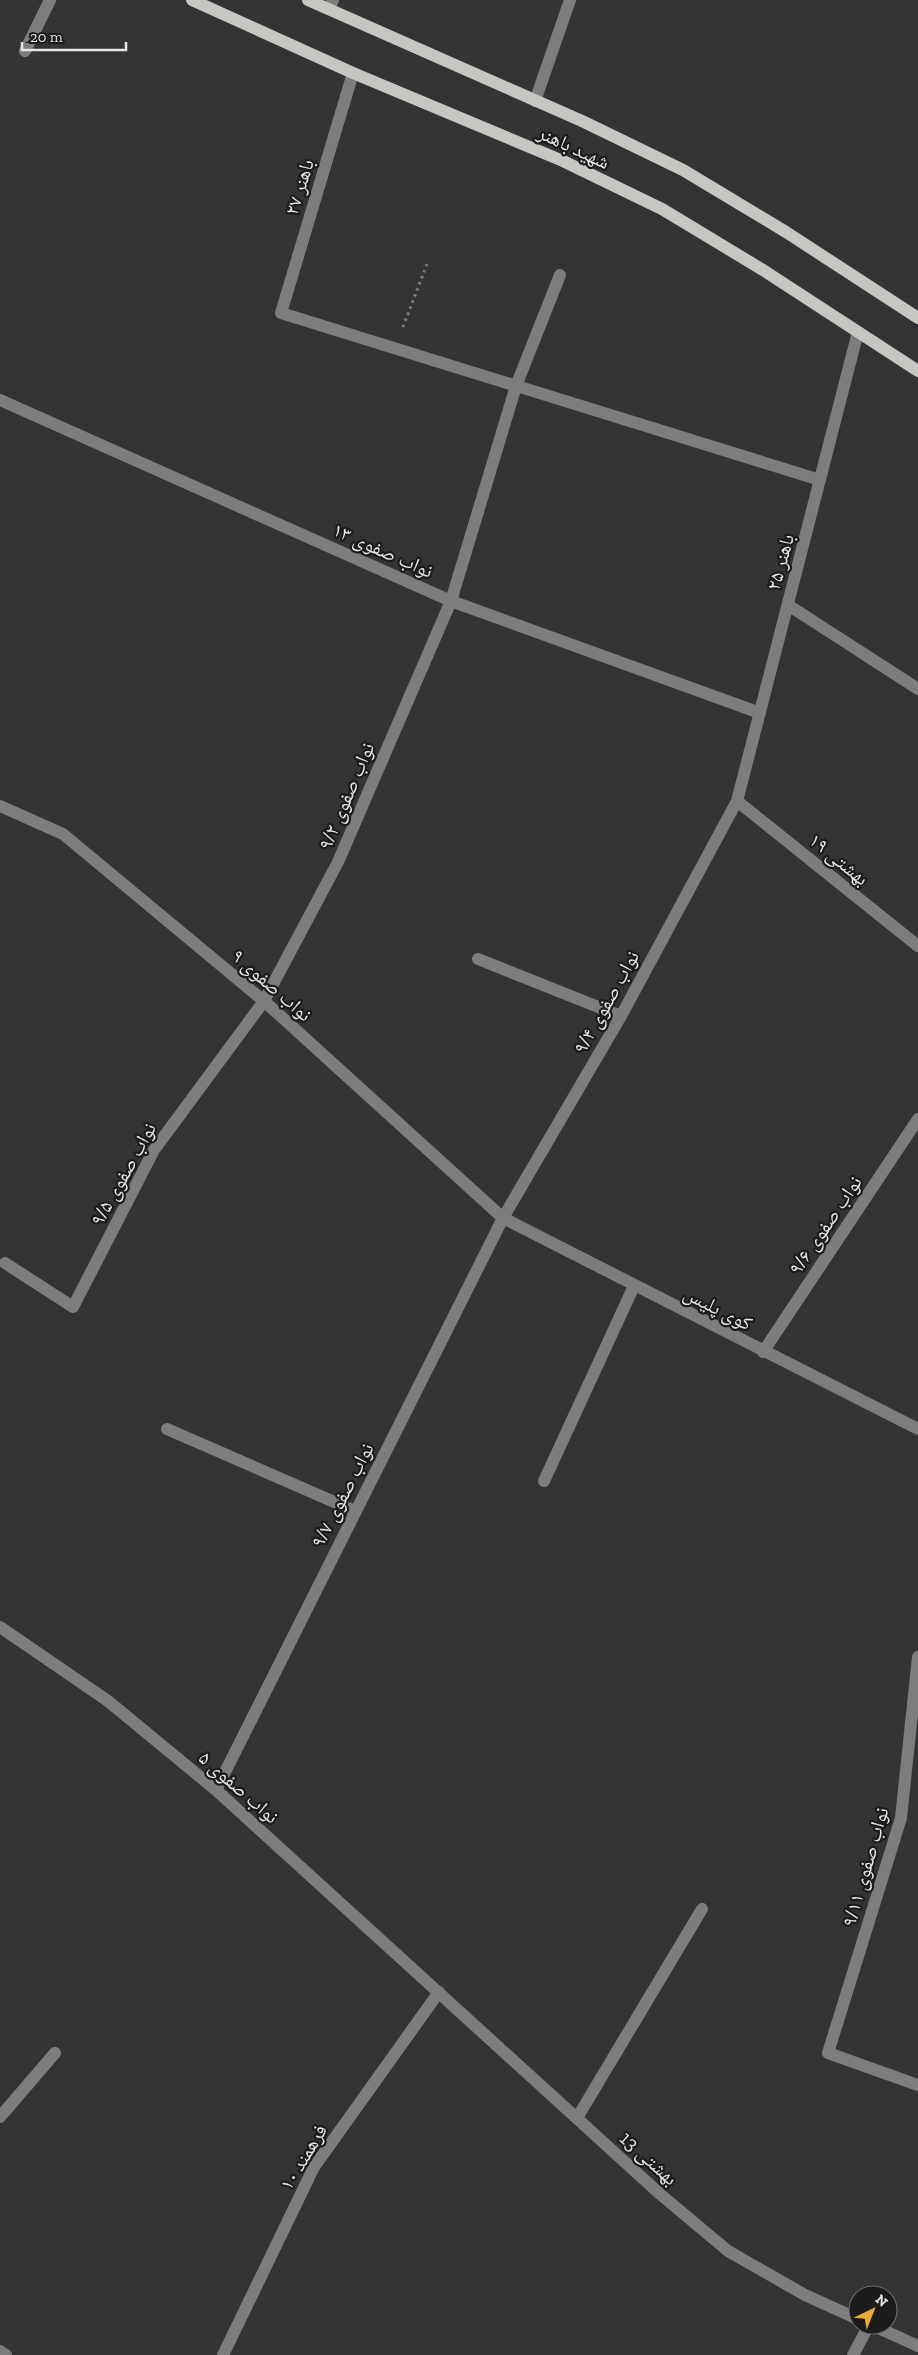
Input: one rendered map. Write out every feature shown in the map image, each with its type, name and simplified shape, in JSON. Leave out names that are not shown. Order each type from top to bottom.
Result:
[{"type":"main road","name":"شهید باهنر","points":[[192,0],[353,73],[563,161],[662,210],[763,270],[918,371]]},
{"type":"main road","name":"شهید باهنر","points":[[308,0],[331,5],[683,170],[786,232],[918,318]]},
{"type":"street","points":[[25,51],[50,0]]},
{"type":"street","points":[[535,100],[570,0]]},
{"type":"street","name":"باهنر ۲۷","points":[[353,73],[281,313],[394,348]]},
{"type":"street","name":"نواب صفوی ۹/۲","points":[[264,1001],[338,862],[451,601],[516,386],[560,275]]},
{"type":"street","name":"باهنر ۲۵","points":[[738,801],[858,332]]},
{"type":"street","points":[[394,348],[820,480]]},
{"type":"street","name":"نواب صفوی ۱۳","points":[[0,400],[451,601],[760,713]]},
{"type":"street","points":[[788,605],[918,689]]},
{"type":"street","name":"بهشتی ۱۹","points":[[738,801],[918,946]]},
{"type":"street","name":"نواب صفوی ۹/۴","points":[[502,1218],[621,1016],[738,801]]},
{"type":"street","name":"نواب صفوی ۹","points":[[0,806],[63,834],[264,1001],[502,1218]]},
{"type":"street","points":[[478,959],[621,1016]]},
{"type":"street","name":"نواب صفوی ۹/۵","points":[[5,1263],[73,1307],[154,1150],[264,1001]]},
{"type":"street","name":"نواب صفوی ۹/۶","points":[[763,1352],[918,1119]]},
{"type":"street","name":"کوی پلیس","points":[[502,1218],[918,1429]]},
{"type":"street","name":"نواب صفوی ۹/۷","points":[[216,1790],[502,1218]]},
{"type":"street","points":[[544,1481],[634,1286]]},
{"type":"street","points":[[167,1429],[356,1511]]},
{"type":"street","name":"نواب صفوی ۵","points":[[0,1627],[108,1701],[216,1790],[439,1992]]},
{"type":"street","name":"نواب صفوی ۹/۱۱","points":[[918,1657],[901,1818],[828,2053],[918,2085]]},
{"type":"street","points":[[577,2118],[702,1909]]},
{"type":"street","name":"بهشتی 13","points":[[439,1992],[728,2252],[805,2295],[848,2314]]},
{"type":"street","name":"فرهمند ۱۰","points":[[223,2355],[314,2167],[439,1992]]},
{"type":"street","points":[[0,2117],[55,2053]]},
{"type":"street","points":[[853,2355],[865,2335]]},
{"type":"street","points":[[893,2335],[918,2346]]},
{"type":"street","points":[[0,2351],[6,2355]]},
{"type":"path","points":[[394,348],[427,264]]}]
